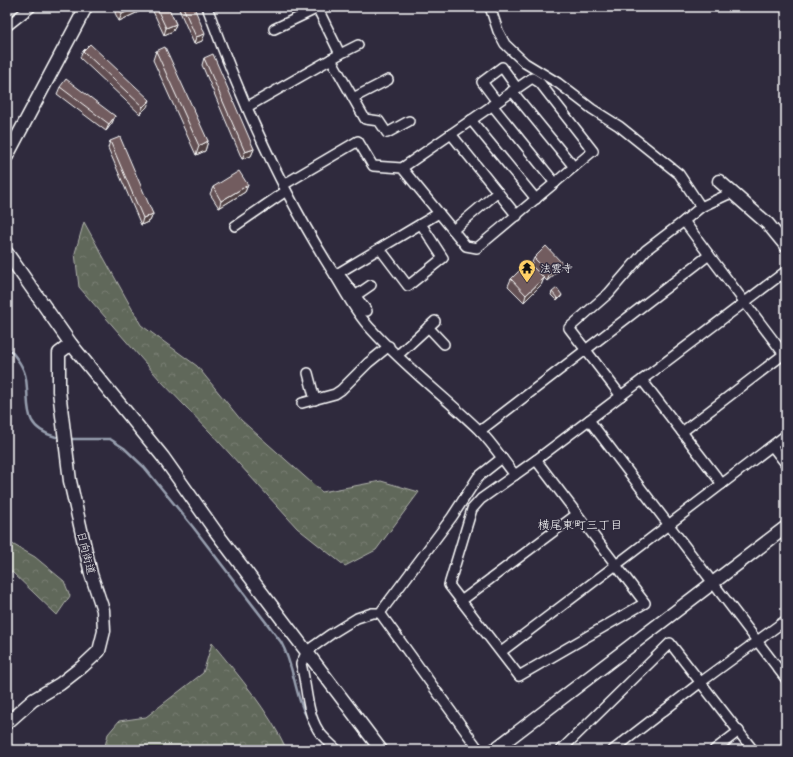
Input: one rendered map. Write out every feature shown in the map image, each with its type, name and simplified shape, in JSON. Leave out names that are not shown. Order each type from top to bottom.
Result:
[{"type":"street","points":[[7,26],[31,7]]},
{"type":"street","points":[[7,156],[86,7]]},
{"type":"street","points":[[207,7],[247,107],[285,188],[314,242],[337,274],[367,311]]},
{"type":"street","points":[[274,29],[318,7],[340,54]]},
{"type":"street","points":[[490,7],[498,31],[505,44],[525,63],[558,83],[592,109],[619,126],[679,174],[701,207]]},
{"type":"street","points":[[247,107],[358,45]]},
{"type":"street","points":[[331,60],[365,119],[379,121],[386,133],[408,121]]},
{"type":"street","points":[[555,183],[494,104],[482,82],[502,67],[515,90],[574,167]]},
{"type":"street","points":[[235,226],[285,188],[358,141],[373,166],[402,168],[532,78],[540,83],[593,151],[477,248],[466,246],[402,168]]},
{"type":"street","points":[[353,98],[388,80]]},
{"type":"street","points":[[471,120],[536,199]]},
{"type":"street","points":[[451,134],[517,216]]},
{"type":"street","points":[[719,181],[734,192],[768,224],[786,246]]},
{"type":"street","points":[[453,230],[498,192]]},
{"type":"street","points":[[621,396],[569,328],[609,293],[646,250],[701,207],[734,192]]},
{"type":"street","points":[[337,274],[440,213]]},
{"type":"street","points":[[682,432],[785,355],[684,221]]},
{"type":"street","points":[[380,249],[408,286],[443,258],[421,224]]},
{"type":"street","points":[[7,253],[71,344],[163,457],[216,532],[381,750]]},
{"type":"street","points":[[480,431],[709,255]]},
{"type":"street","points":[[536,460],[645,603],[519,676],[449,585],[472,509],[481,499],[536,460],[786,271]]},
{"type":"street","points":[[337,274],[346,297],[367,324],[438,395],[480,431],[515,475]]},
{"type":"street","points":[[355,296],[371,285]]},
{"type":"street","points":[[398,355],[432,324],[444,344]]},
{"type":"street","name":"日向街道","points":[[7,722],[33,700],[60,684],[99,651],[104,631],[103,610],[83,544],[70,481],[65,447],[60,391],[59,353],[71,344]]},
{"type":"street","points":[[302,403],[334,394],[341,390],[368,363],[389,346]]},
{"type":"street","points":[[308,373],[315,400]]},
{"type":"street","points":[[642,380],[722,484]]},
{"type":"street","points":[[589,420],[786,679]]},
{"type":"street","points":[[500,652],[786,435]]},
{"type":"street","points":[[772,446],[786,464]]},
{"type":"street","points":[[380,613],[452,517],[478,477],[502,458]]},
{"type":"street","points":[[461,601],[577,514]]},
{"type":"street","points":[[494,750],[786,527]]},
{"type":"street","points":[[337,750],[318,730],[310,709],[306,681],[301,664],[307,651],[357,618],[372,613],[380,613]]},
{"type":"street","points":[[380,613],[479,750]]},
{"type":"street","points":[[613,750],[700,682],[786,620]]},
{"type":"street","points":[[561,750],[670,643],[753,750]]},
{"type":"street","points":[[714,750],[739,731]]},
{"type":"green space","points":[[84,222],[141,325],[197,366],[241,420],[322,492],[381,481],[419,492],[376,550],[345,566],[297,528],[211,433],[160,380],[79,287],[75,253]]},
{"type":"green space","points":[[7,541],[35,557],[64,581],[70,596],[57,615],[12,572],[7,572]]},
{"type":"green space","points":[[212,643],[243,681],[262,708],[287,750],[104,750],[108,734],[119,721],[146,717],[203,673]]},
{"type":"building","points":[[118,7],[137,7],[122,14]]},
{"type":"building","points":[[156,7],[168,7],[176,24],[166,28]]},
{"type":"building","points":[[183,7],[194,7],[205,34],[196,37]]},
{"type":"building","points":[[90,44],[150,100],[143,107],[83,51]]},
{"type":"building","points":[[165,47],[208,141],[199,146],[156,51]]},
{"type":"building","points":[[213,54],[254,149],[245,152],[204,58]]},
{"type":"building","points":[[66,79],[115,116],[109,124],[60,87]]},
{"type":"building","points":[[120,137],[153,214],[143,218],[110,141]]},
{"type":"building","points":[[239,171],[248,185],[221,201],[213,187]]},
{"type":"building","points":[[546,246],[562,263],[550,274],[534,258]]},
{"type":"building","points":[[528,262],[544,278],[526,295],[511,279]]},
{"type":"building","points":[[557,288],[562,295],[558,299],[552,292]]},
{"type":"waterway","points":[[7,346],[19,361],[25,374],[29,414],[32,421],[37,428],[56,437]]},
{"type":"waterway","points":[[68,439],[110,439],[124,448],[144,467],[193,527],[281,642],[289,661],[300,702],[309,721]]},
{"type":"waterway","points":[[321,740],[328,750]]},
{"type":"place","name":"法雲寺","points":[[527,283]]},
{"type":"district","name":"横尾東町三丁目","points":[[580,525]]}]
